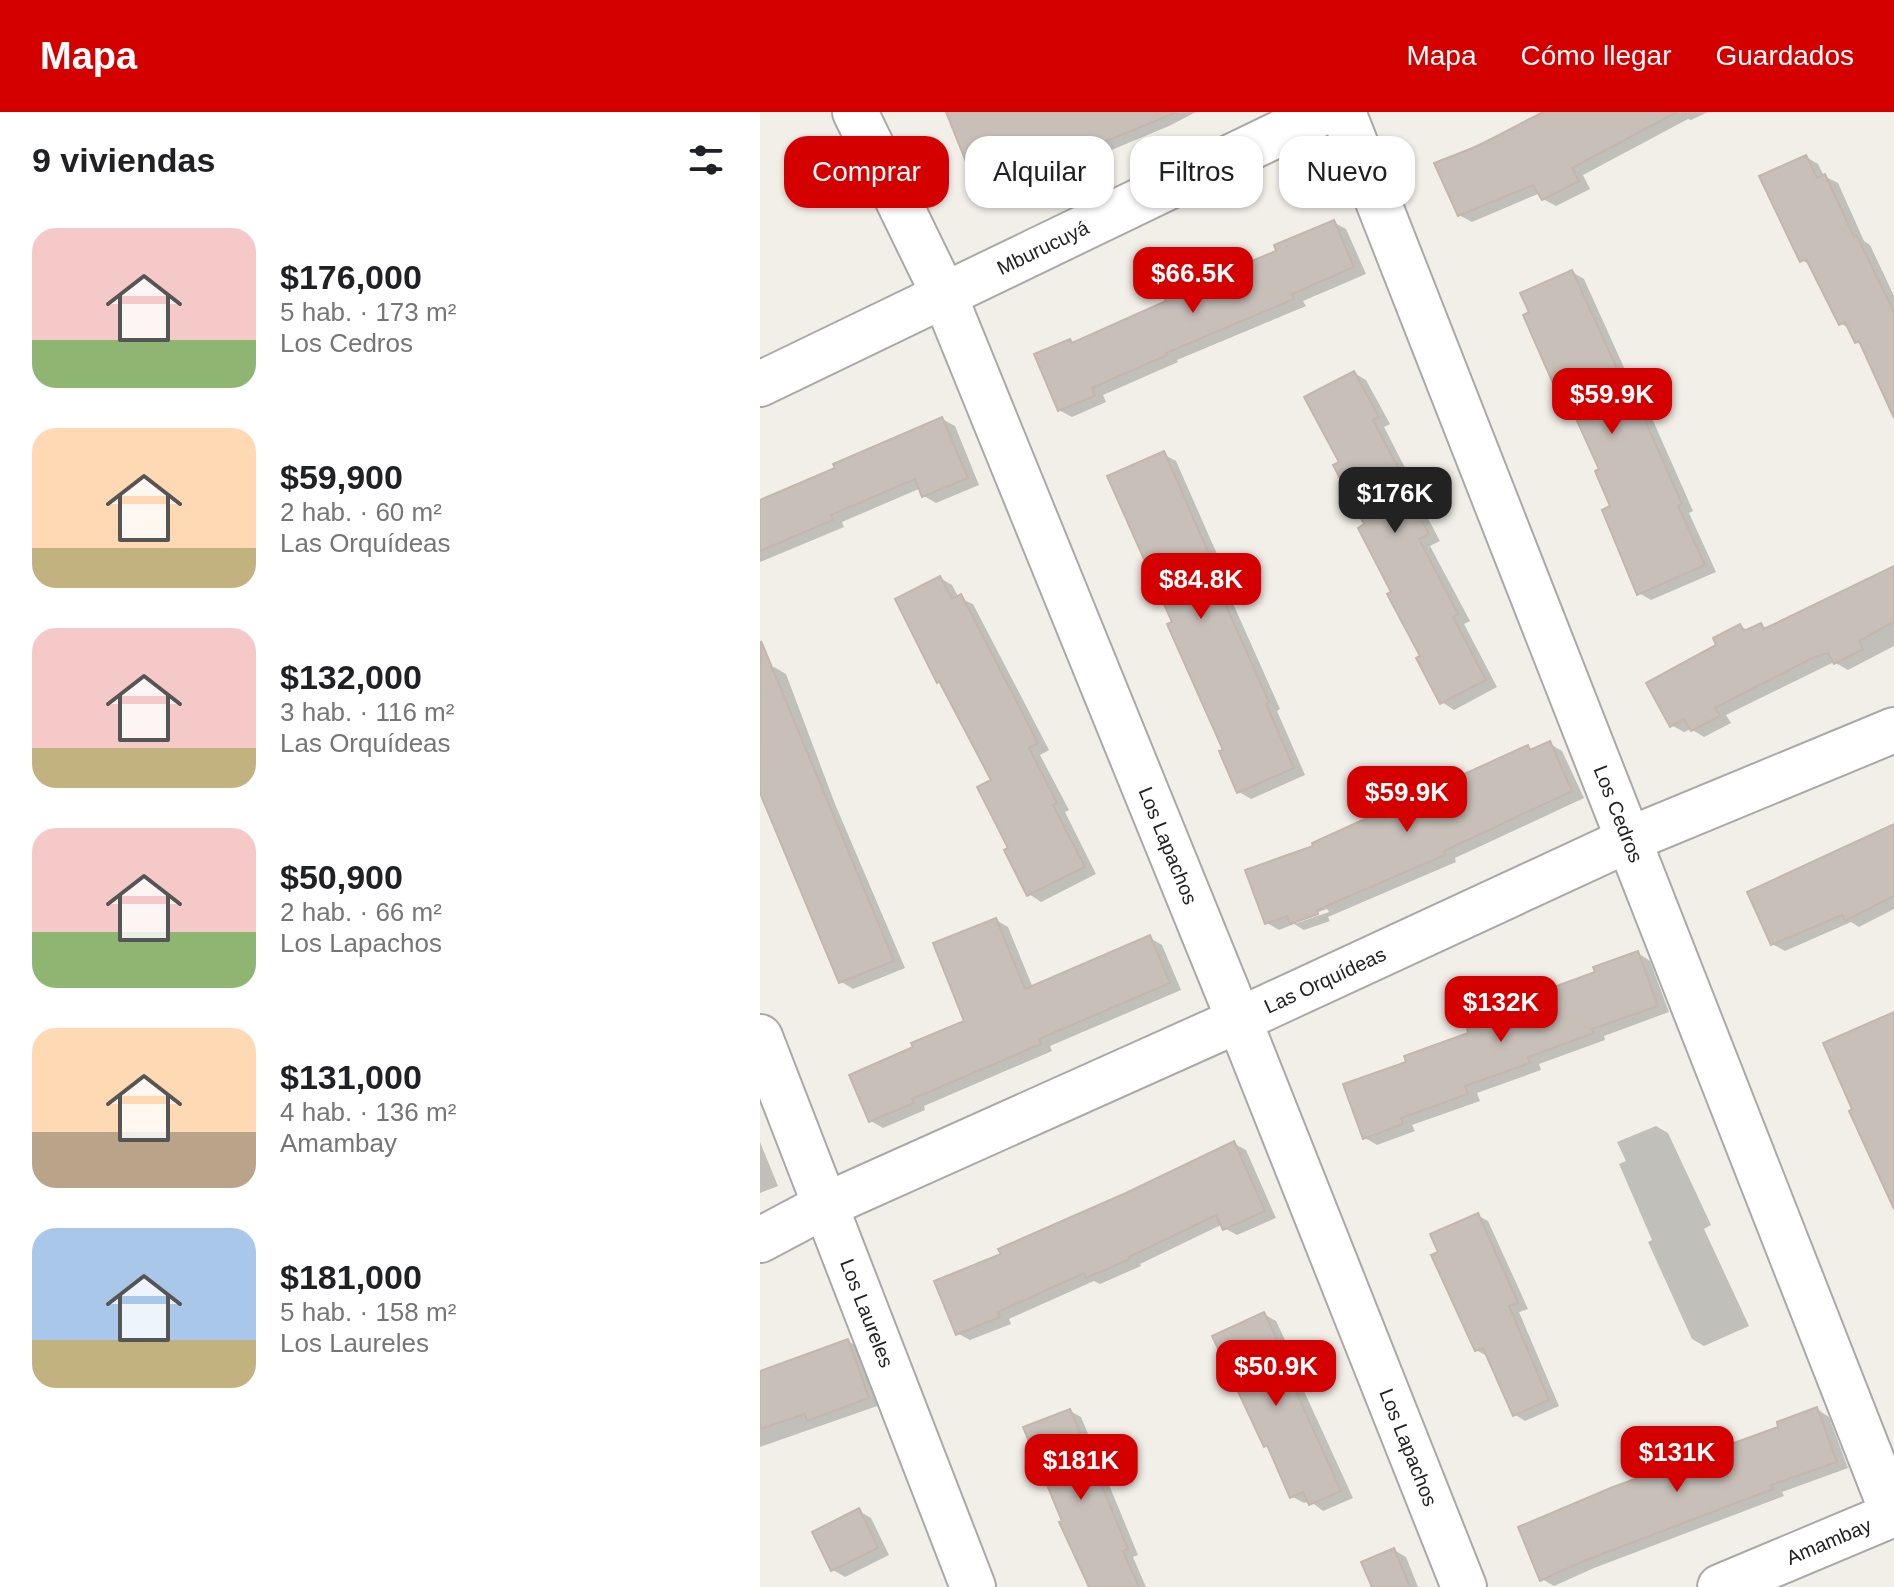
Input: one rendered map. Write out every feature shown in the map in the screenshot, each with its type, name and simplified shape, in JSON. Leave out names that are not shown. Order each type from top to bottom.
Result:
[{"type":"street","name":"Los Lapachos","points":[[855,112],[945,297],[1239,1020],[1464,1587]]},
{"type":"street","name":"Mburucuyá","points":[[760,384],[1324,112]]},
{"type":"street","name":"Los Cedros","points":[[1343,112],[1894,1514]]},
{"type":"street","name":"Las Orquídeas","points":[[760,1240],[824,1206],[1239,1020],[1628,840],[1894,730]]},
{"type":"street","name":"Los Laureles","points":[[760,1037],[973,1587]]},
{"type":"street","name":"Amambay","points":[[1720,1587],[1894,1514]]},
{"type":"building","points":[[946,112],[1175,113],[1114,138],[965,136],[965,159]]},
{"type":"building","points":[[1543,112],[1677,112],[1572,168],[1579,181],[1542,200],[1533,185],[1458,216],[1434,163],[1478,146]]},
{"type":"building","points":[[1806,155],[1817,178],[1825,174],[1894,312],[1894,418],[1859,341],[1855,343],[1845,322],[1839,325],[1806,259],[1800,262],[1759,176]]},
{"type":"building","points":[[1334,220],[1354,267],[1292,294],[1294,299],[1092,388],[1095,396],[1058,411],[1034,354],[1070,339],[1072,343],[1166,301],[1164,297],[1276,251],[1274,245]]},
{"type":"building","points":[[1572,270],[1631,399],[1635,397],[1705,565],[1637,595],[1602,510],[1610,506],[1595,471],[1599,469],[1568,401],[1562,404],[1523,315],[1529,312],[1520,293]]},
{"type":"building","points":[[1354,371],[1379,417],[1373,420],[1429,534],[1419,539],[1458,614],[1453,617],[1486,680],[1440,704],[1416,658],[1420,656],[1387,594],[1391,592],[1358,528],[1364,524],[1333,465],[1339,462],[1304,397]]},
{"type":"building","points":[[942,417],[968,478],[922,497],[915,479],[831,515],[833,520],[760,551],[760,500],[835,468],[833,464]]},
{"type":"building","points":[[1164,451],[1217,572],[1212,574],[1269,702],[1266,704],[1294,768],[1237,793],[1219,751],[1223,750],[1167,624],[1172,622],[1107,476]]},
{"type":"building","points":[[1894,566],[1894,622],[1859,641],[1863,649],[1834,664],[1828,653],[1812,658],[1715,708],[1720,716],[1691,731],[1684,719],[1670,727],[1646,683],[1716,645],[1713,638],[1740,624],[1744,631],[1761,623],[1764,629]]},
{"type":"building","points":[[940,576],[952,599],[961,594],[1038,743],[1029,748],[1057,803],[1053,805],[1085,867],[1027,896],[1004,850],[1008,848],[977,787],[991,780],[895,599]]},
{"type":"building","points":[[761,641],[894,961],[839,983],[760,793]]},
{"type":"building","points":[[1550,741],[1572,791],[1444,851],[1445,855],[1317,910],[1318,914],[1290,924],[1287,916],[1265,924],[1245,870],[1313,846],[1312,843],[1528,745],[1530,750]]},
{"type":"building","points":[[1894,824],[1894,896],[1845,921],[1842,915],[1771,945],[1747,892]]},
{"type":"building","points":[[996,918],[1025,989],[1150,935],[1170,983],[1039,1039],[1041,1044],[912,1099],[914,1103],[869,1122],[849,1075],[913,1047],[911,1043],[964,1021],[933,943]]},
{"type":"building","points":[[1638,951],[1658,1006],[1592,1029],[1594,1033],[1528,1057],[1530,1063],[1465,1086],[1468,1094],[1401,1118],[1403,1124],[1363,1139],[1343,1084],[1406,1062],[1404,1056],[1533,1005],[1529,996],[1595,972],[1593,967]]},
{"type":"building","points":[[1894,1012],[1894,1209],[1849,1111],[1852,1109],[1823,1043]]},
{"type":"building","points":[[1234,1141],[1265,1211],[1223,1230],[1216,1215],[1130,1259],[1086,1278],[1084,1273],[998,1312],[1000,1317],[956,1335],[934,1281],[1001,1254],[998,1249]]},
{"type":"building","points":[[1478,1213],[1518,1303],[1509,1306],[1549,1400],[1513,1416],[1483,1348],[1475,1351],[1431,1255],[1438,1252],[1430,1234]]},
{"type":"building","points":[[1264,1312],[1285,1356],[1281,1358],[1341,1491],[1309,1505],[1303,1492],[1290,1498],[1212,1336]]},
{"type":"building","points":[[848,1339],[869,1398],[807,1421],[805,1414],[760,1429],[760,1371]]},
{"type":"building","points":[[1817,1407],[1837,1462],[1771,1485],[1773,1489],[1581,1562],[1540,1581],[1518,1527],[1613,1487],[1778,1427],[1777,1422]]},
{"type":"building","points":[[1070,1409],[1128,1549],[1123,1551],[1139,1587],[1089,1587],[1059,1522],[1062,1521],[1023,1427]]},
{"type":"building","points":[[859,1508],[878,1548],[831,1571],[812,1532]]},
{"type":"building","points":[[1394,1548],[1410,1587],[1372,1587],[1361,1562]]}]
